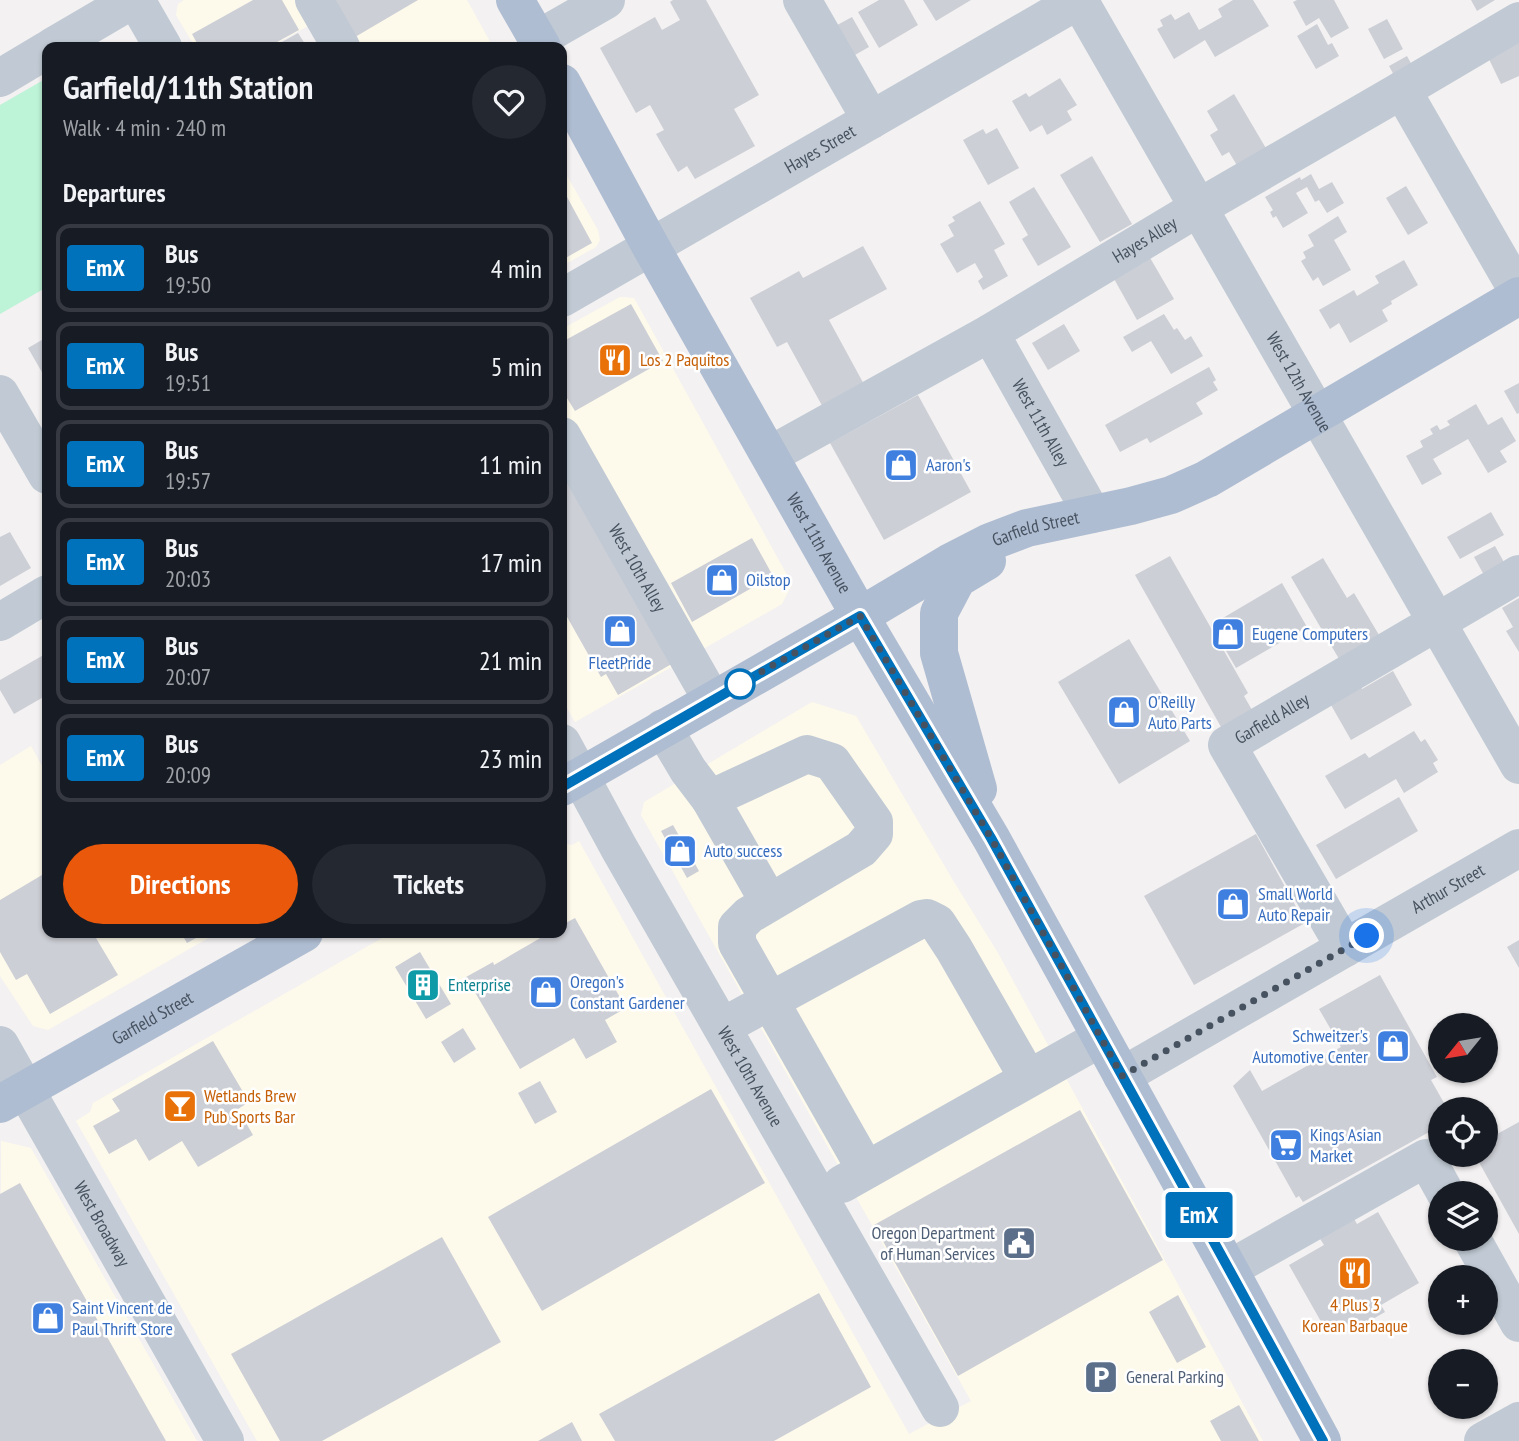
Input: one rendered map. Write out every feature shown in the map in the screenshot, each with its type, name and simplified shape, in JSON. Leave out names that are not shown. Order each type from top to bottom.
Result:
[{"type":"main road","points":[[515,0],[539,42]]},
{"type":"main road","name":"West 11th Avenue","points":[[567,92],[651,247],[860,616],[991,838],[1322,1441]]},
{"type":"main road","name":"Garfield Street","points":[[571,782],[949,563],[990,542],[1027,528],[1171,495],[1207,479],[1519,294]]},
{"type":"main road","points":[[991,838],[939,653],[939,613],[957,579],[1046,524]]},
{"type":"main road","name":"Garfield Street","points":[[13,1097],[295,938]]},
{"type":"street","points":[[61,42],[134,0],[160,42]]},
{"type":"street","points":[[314,0],[338,42]]},
{"type":"street","points":[[542,42],[606,0]]},
{"type":"street","points":[[802,0],[871,120]]},
{"type":"street","name":"Hayes Street","points":[[567,295],[1079,0]]},
{"type":"street","name":"West 12th Avenue","points":[[1079,0],[1519,765]]},
{"type":"street","name":"Hayes Alley","points":[[771,455],[990,332],[1519,21]]},
{"type":"street","points":[[0,78],[42,53]]},
{"type":"street","points":[[1402,90],[1519,294]]},
{"type":"street","name":"West 11th Alley","points":[[990,332],[1092,514]]},
{"type":"street","points":[[0,394],[42,466]]},
{"type":"street","name":"West 10th Alley","points":[[567,445],[712,700]]},
{"type":"street","name":"Garfield Alley","points":[[1345,948],[1227,745],[1519,574]]},
{"type":"street","points":[[0,622],[42,597]]},
{"type":"street","points":[[663,728],[688,770],[710,799],[769,902]]},
{"type":"street","points":[[710,799],[807,754],[832,762],[874,822],[874,834],[861,849],[769,902],[737,927],[737,943],[866,1170]]},
{"type":"street","name":"West 10th Avenue","points":[[567,765],[571,782],[722,1027],[940,1408]]},
{"type":"street","name":"Arthur Street","points":[[1122,1076],[1519,848]]},
{"type":"street","points":[[722,1027],[909,925],[927,918],[937,923],[954,949],[1028,1078]]},
{"type":"street","points":[[820,1197],[1101,1038]]},
{"type":"street","name":"West Broadway","points":[[0,1045],[13,1097],[225,1441]]},
{"type":"street","points":[[1229,1269],[1426,1158],[1439,1181]]},
{"type":"street","points":[[1479,1251],[1519,1323]]},
{"type":"street","points":[[1483,1441],[1519,1420]]},
{"type":"shaded area","points":[[184,0],[305,0],[317,21],[279,42],[192,42],[176,15],[178,4]]},
{"type":"shaded area","points":[[323,0],[467,0],[490,42],[347,42]]},
{"type":"shaded area","points":[[567,176],[598,230],[600,240],[596,247],[567,263]]},
{"type":"shaded area","points":[[620,297],[634,298],[792,584],[782,604],[575,722],[567,708],[567,326]]},
{"type":"shaded area","points":[[812,702],[856,716],[998,953],[1263,1441],[257,1441],[76,1121],[90,1112],[93,1103],[382,938],[567,938],[567,844],[572,845],[579,841],[909,1434],[971,1401],[641,815],[644,802]]},
{"type":"shaded area","points":[[31,746],[42,766],[42,938],[208,938],[48,1030],[33,1026],[0,976],[0,765]]},
{"type":"shaded area","name":"Saint Vincent de Paul Thrift Store","points":[[1,1141],[31,1148],[197,1441],[0,1441]]},
{"type":"green space","points":[[42,81],[42,290],[0,314],[0,105]]},
{"type":"building","points":[[253,0],[282,0],[299,30],[277,42],[196,42],[192,34]]},
{"type":"building","points":[[327,0],[418,0],[350,40]]},
{"type":"building","points":[[706,0],[759,95],[734,109],[755,146],[695,179],[687,166],[678,172],[656,134],[664,130],[650,105],[636,113],[600,48],[655,17],[662,30],[680,20],[670,2]]},
{"type":"building","points":[[879,0],[904,0],[918,25],[879,48],[858,12]]},
{"type":"building","points":[[923,0],[971,0],[936,21]]},
{"type":"building","points":[[1233,0],[1253,0],[1269,26],[1215,57],[1205,40],[1174,59],[1157,29],[1163,26],[1160,20],[1171,14],[1175,20],[1189,12],[1199,30],[1222,17],[1218,9]]},
{"type":"building","points":[[1334,0],[1349,28],[1331,38],[1319,18],[1306,26],[1293,2]]},
{"type":"building","points":[[1471,0],[1495,0],[1477,11]]},
{"type":"building","points":[[852,17],[869,47],[846,60],[828,30]]},
{"type":"building","points":[[1387,19],[1403,49],[1384,59],[1368,29]]},
{"type":"building","points":[[1317,24],[1328,45],[1332,43],[1339,56],[1316,69],[1297,36]]},
{"type":"building","points":[[298,33],[304,42],[282,42]]},
{"type":"building","points":[[1519,38],[1519,76],[1501,84],[1486,53]]},
{"type":"building","points":[[1407,56],[1413,67],[1395,77],[1389,66]]},
{"type":"building","points":[[1060,78],[1077,105],[1067,111],[1072,120],[1047,135],[1042,125],[1030,132],[1012,101],[1026,93],[1029,97]]},
{"type":"building","points":[[1234,94],[1267,150],[1238,167],[1229,152],[1222,156],[1210,135],[1218,130],[1207,111]]},
{"type":"building","points":[[997,128],[1019,168],[988,185],[963,140],[983,129],[986,134]]},
{"type":"building","points":[[1092,156],[1132,224],[1100,242],[1060,175]]},
{"type":"building","points":[[1311,174],[1319,189],[1332,182],[1344,203],[1327,213],[1319,200],[1315,202],[1307,187],[1296,193],[1308,213],[1283,228],[1276,216],[1273,218],[1270,212],[1273,210],[1265,197],[1300,177],[1301,180]]},
{"type":"building","points":[[1406,186],[1428,223],[1408,235],[1386,198]]},
{"type":"building","points":[[1034,187],[1071,247],[1038,266],[1022,239],[1028,235],[1009,202]]},
{"type":"building","points":[[567,197],[592,243],[567,257]]},
{"type":"building","points":[[980,201],[1005,244],[994,250],[1008,276],[983,290],[978,281],[983,277],[975,263],[957,273],[940,244],[954,236],[948,225],[955,221],[952,217]]},
{"type":"building","points":[[1338,216],[1347,232],[1334,240],[1351,270],[1323,286],[1318,277],[1313,281],[1301,261],[1306,258],[1303,252],[1314,246],[1308,235]]},
{"type":"building","points":[[863,246],[887,289],[829,320],[866,388],[825,411],[787,342],[777,347],[750,298],[799,271],[803,278]]},
{"type":"building","points":[[1149,256],[1174,299],[1137,320],[1113,277]]},
{"type":"building","points":[[1404,260],[1418,285],[1391,301],[1392,304],[1382,310],[1388,321],[1350,343],[1339,323],[1330,329],[1319,310],[1354,290],[1357,296],[1379,283],[1375,276]]},
{"type":"building","points":[[631,304],[663,361],[575,411],[567,398],[567,339]]},
{"type":"building","points":[[1164,314],[1174,330],[1177,328],[1185,340],[1191,336],[1203,356],[1171,374],[1151,341],[1132,352],[1123,337]]},
{"type":"building","points":[[1064,324],[1080,351],[1048,370],[1032,343]]},
{"type":"building","points":[[42,340],[42,372],[28,348]]},
{"type":"building","points":[[1209,367],[1218,390],[1196,403],[1203,414],[1150,443],[1147,438],[1120,452],[1105,425]]},
{"type":"building","points":[[1519,383],[1519,413],[1517,414],[1504,391]]},
{"type":"building","points":[[918,395],[971,492],[884,540],[830,443]]},
{"type":"building","points":[[1476,404],[1488,425],[1502,417],[1516,441],[1500,451],[1507,462],[1488,473],[1468,439],[1433,459],[1442,474],[1422,485],[1406,456],[1423,447],[1420,441],[1433,434],[1430,429],[1437,425],[1440,430],[1450,425],[1447,421]]},
{"type":"building","points":[[567,464],[675,662],[618,695],[606,674],[601,677],[567,617]]},
{"type":"building","points":[[1491,512],[1504,535],[1460,559],[1447,537]]},
{"type":"building","points":[[10,532],[31,568],[0,586],[0,537]]},
{"type":"building","name":"Oilstop","points":[[752,538],[773,576],[692,622],[671,583]]},
{"type":"building","points":[[1495,546],[1505,564],[1484,575],[1474,557]]},
{"type":"building","points":[[1170,556],[1248,693],[1244,696],[1256,717],[1225,734],[1135,575]]},
{"type":"building","points":[[1323,558],[1347,598],[1354,593],[1382,640],[1342,664],[1291,577]]},
{"type":"building","points":[[1282,583],[1307,627],[1236,668],[1211,625]]},
{"type":"building","points":[[1519,598],[1519,652],[1506,631],[1513,627],[1502,608]]},
{"type":"building","name":"O'Reilly Auto Parts","points":[[1129,639],[1190,741],[1119,784],[1058,682]]},
{"type":"building","points":[[42,656],[42,698],[14,714],[0,690],[0,680]]},
{"type":"building","points":[[1393,671],[1412,705],[1351,740],[1327,698],[1357,681],[1362,689]]},
{"type":"building","points":[[1414,731],[1421,742],[1425,739],[1438,760],[1433,763],[1438,772],[1404,793],[1396,779],[1345,809],[1325,776],[1365,753],[1369,758]]},
{"type":"building","points":[[1399,797],[1418,831],[1336,879],[1316,845]]},
{"type":"building","name":"Auto success","points":[[673,825],[699,871],[687,878],[661,831]]},
{"type":"building","points":[[1256,834],[1305,923],[1194,985],[1144,896]]},
{"type":"building","points":[[42,875],[42,938],[96,938],[118,975],[50,1014],[27,974],[16,980],[0,952],[0,900]]},
{"type":"building","name":"Oregon's Constant Gardener","points":[[575,918],[626,1008],[605,1020],[617,1042],[586,1059],[574,1038],[520,1069],[466,977],[493,962],[494,965],[540,938],[567,938],[567,922]]},
{"type":"building","points":[[1519,940],[1519,968],[1507,947]]},
{"type":"building","name":"Enterprise","points":[[420,952],[451,1004],[426,1019],[395,967]]},
{"type":"building","points":[[1380,975],[1428,1061],[1428,1083],[1433,1083],[1441,1097],[1428,1097],[1428,1133],[1303,1202],[1299,1196],[1296,1198],[1233,1086],[1250,1070],[1262,1091],[1341,1047],[1319,1009]]},
{"type":"building","points":[[463,1028],[476,1049],[454,1063],[441,1042]]},
{"type":"building","name":"Wetlands Brew Pub Sports Bar","points":[[213,1041],[249,1102],[238,1109],[253,1135],[198,1167],[182,1141],[149,1161],[136,1139],[109,1154],[93,1126],[120,1111],[112,1099]]},
{"type":"building","points":[[540,1081],[557,1112],[535,1124],[518,1093]]},
{"type":"building","points":[[711,1089],[765,1183],[542,1311],[488,1217]]},
{"type":"building","name":"Oregon Department of Human Services","points":[[1080,1110],[1163,1260],[958,1376],[874,1225]]},
{"type":"building","points":[[1519,1122],[1519,1234],[1498,1196],[1498,1181],[1489,1181],[1482,1167],[1498,1167],[1498,1133]]},
{"type":"building","name":"Saint Vincent de Paul Thrift Store","points":[[20,1183],[166,1441],[0,1441],[0,1194]]},
{"type":"building","points":[[1378,1212],[1419,1283],[1381,1305],[1385,1312],[1352,1331],[1347,1323],[1328,1334],[1289,1265],[1324,1245],[1319,1237],[1353,1217],[1357,1224]]},
{"type":"building","points":[[442,1237],[501,1342],[322,1441],[280,1441],[231,1354]]},
{"type":"building","points":[[819,1293],[871,1387],[774,1441],[615,1441],[599,1414]]},
{"type":"building","points":[[1178,1295],[1206,1347],[1177,1363],[1149,1312]]},
{"type":"building","points":[[1239,1405],[1259,1441],[1221,1441],[1210,1421]]},
{"type":"building","points":[[572,1422],[582,1441],[538,1441]]},
{"type":"bus line","name":"EmX","points":[[567,784],[860,616],[991,838],[1323,1441]]},
{"type":"place","name":"Los 2 Paquitos","points":[[615,360]]},
{"type":"place","name":"Aaron's","points":[[901,465]]},
{"type":"place","name":"Oilstop","points":[[722,580]]},
{"type":"place","name":"FleetPride","points":[[620,631]]},
{"type":"place","name":"Eugene Computers","points":[[1228,634]]},
{"type":"place","name":"O'Reilly Auto Parts","points":[[1124,712]]},
{"type":"place","name":"Auto success","points":[[680,851]]},
{"type":"place","name":"Small World Auto Repair","points":[[1233,904]]},
{"type":"place","name":"Enterprise","points":[[423,985]]},
{"type":"place","name":"Oregon's Constant Gardener","points":[[546,992]]},
{"type":"place","name":"Schweitzer's Automotive Center","points":[[1393,1046]]},
{"type":"place","name":"Wetlands Brew Pub Sports Bar","points":[[180,1106]]},
{"type":"place","name":"Kings Asian Market","points":[[1286,1145]]},
{"type":"place","name":"Oregon Department of Human Services","points":[[1019,1243]]},
{"type":"place","name":"4 Plus 3 Korean Barbaque","points":[[1355,1273]]},
{"type":"place","name":"Saint Vincent de Paul Thrift Store","points":[[48,1318]]},
{"type":"place","name":"General Parking","points":[[1101,1377]]},
{"type":"route","points":[[740,684],[860,616],[991,838],[1122,1076],[1367,936]]}]
